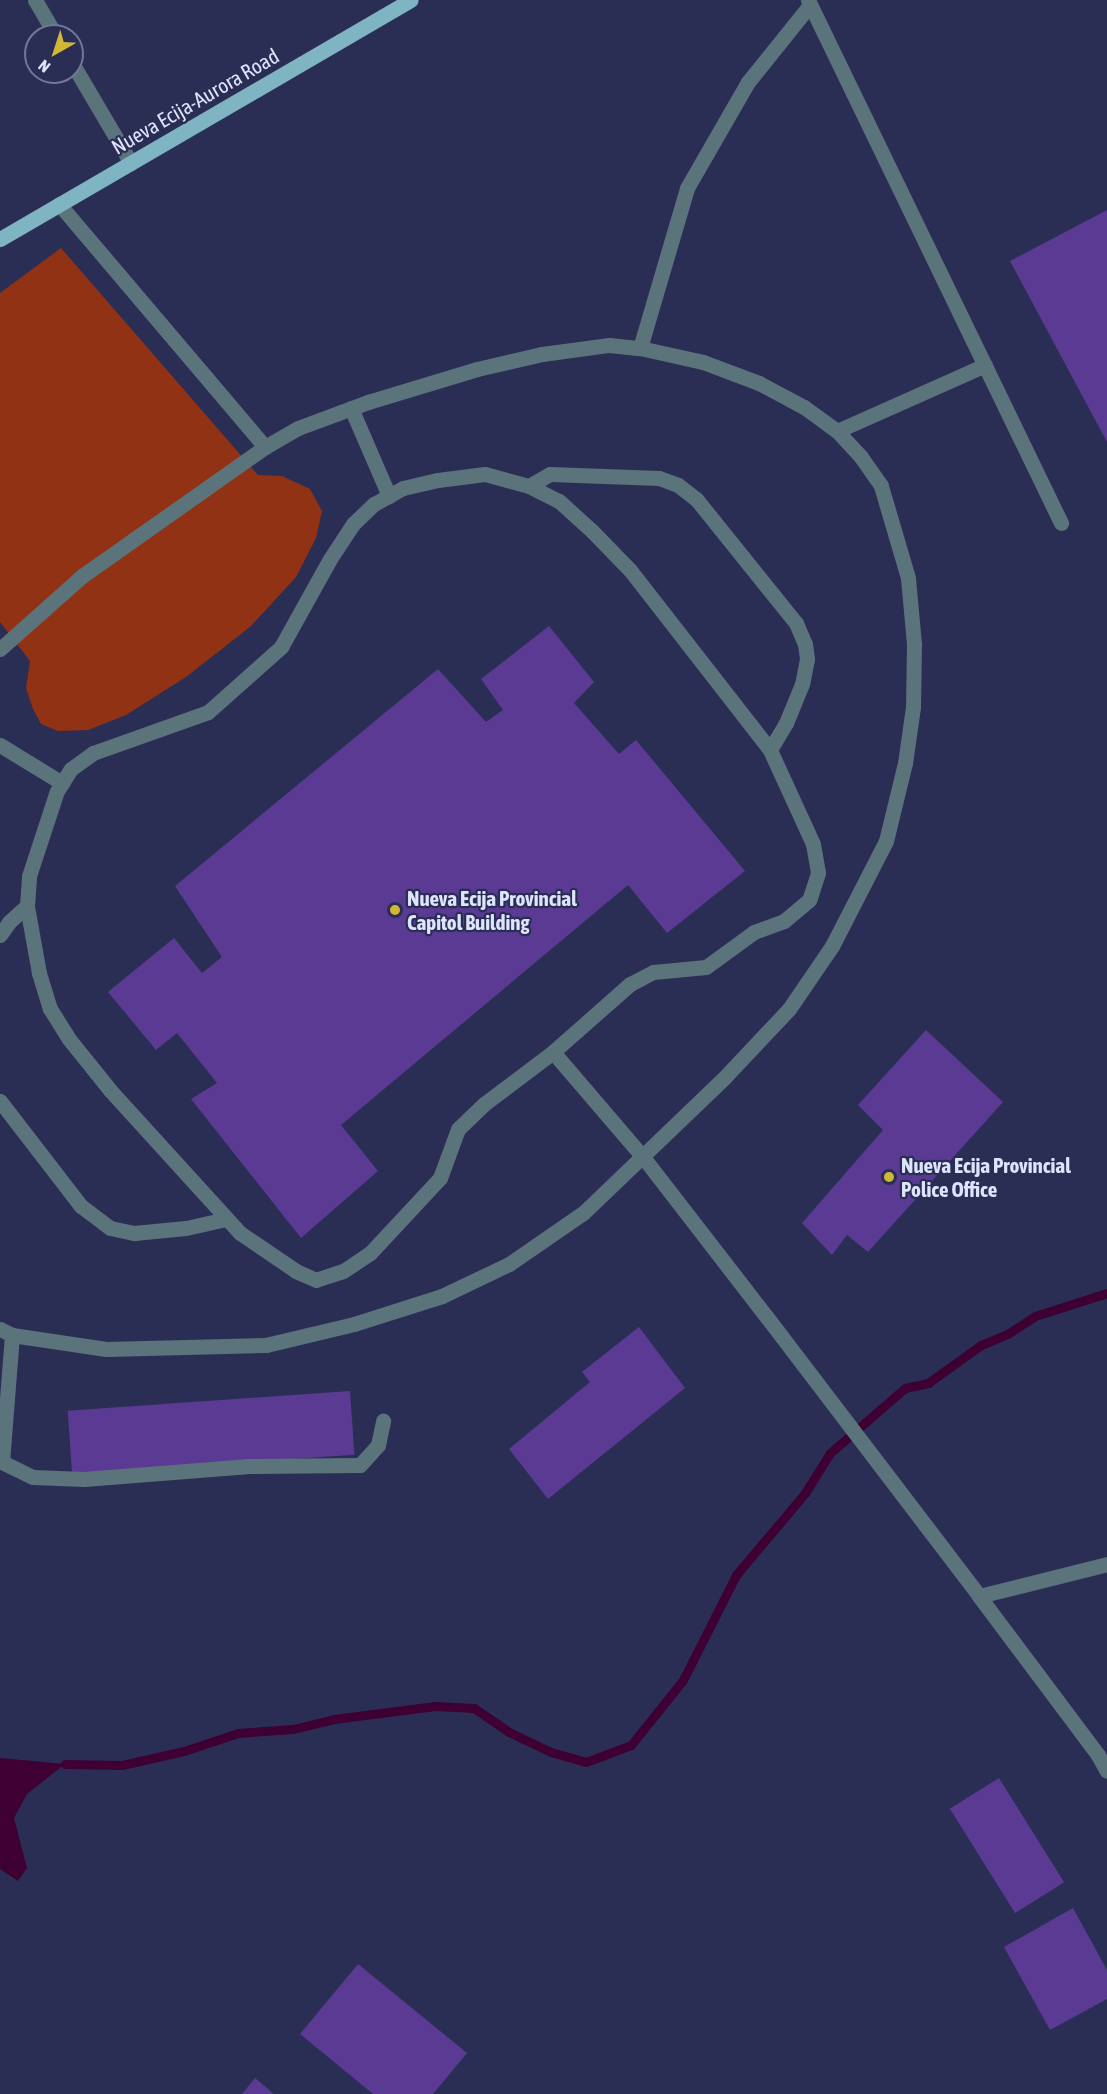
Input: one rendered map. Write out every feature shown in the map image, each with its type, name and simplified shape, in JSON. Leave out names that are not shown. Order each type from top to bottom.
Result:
[{"type":"main road","name":"Nueva Ecija-Aurora Road","points":[[0,239],[410,0]]},
{"type":"street","points":[[35,0],[49,24]]},
{"type":"street","points":[[640,348],[687,188],[748,82],[809,3],[1061,523]]},
{"type":"street","points":[[84,83],[131,163]]},
{"type":"street","points":[[59,204],[265,447]]},
{"type":"street","points":[[0,649],[82,576],[265,447],[298,428],[351,408],[477,369],[542,354],[609,345],[640,348],[703,362],[759,383],[804,407],[837,431],[861,457],[881,486],[908,578],[914,644],[914,706],[905,764],[886,842],[832,946],[789,1009],[725,1077],[583,1213],[509,1264],[442,1296],[354,1324],[266,1346],[106,1349],[6,1332],[2,1462],[33,1477],[84,1479],[249,1466],[360,1465],[378,1445],[383,1421]]},
{"type":"street","points":[[837,431],[985,365]]},
{"type":"street","points":[[351,408],[389,496]]},
{"type":"street","points":[[485,474],[529,486],[559,501],[630,570],[770,750],[813,844],[818,873],[809,900],[784,921],[754,932],[706,967],[653,972],[630,984],[553,1052],[484,1104],[458,1129],[440,1178],[370,1253],[342,1271],[316,1280],[296,1271],[240,1233],[110,1090],[62,1029],[50,1009],[39,973],[27,906],[29,876],[42,831],[62,783],[71,769],[93,753],[208,712],[281,647],[303,604],[352,524],[374,504],[389,496],[403,488],[438,480],[485,474]]},
{"type":"street","points":[[529,486],[550,474],[659,478],[678,485],[697,500],[796,623],[805,644],[807,659],[802,684],[786,723],[770,750]]},
{"type":"street","points":[[0,745],[62,783]]},
{"type":"street","points":[[0,935],[9,922],[27,906]]},
{"type":"street","points":[[553,1052],[642,1157],[782,1337],[979,1596],[1098,1755],[1107,1771]]},
{"type":"street","points":[[0,1101],[81,1206],[110,1228],[134,1233],[186,1228],[226,1219]]},
{"type":"street","points":[[979,1596],[1107,1564]]},
{"type":"shaded area","points":[[61,248],[258,475],[282,476],[310,489],[322,511],[316,538],[296,577],[250,627],[186,677],[126,715],[88,730],[58,731],[41,724],[33,709],[26,688],[30,661],[0,622],[0,293]]},
{"type":"shaded area","points":[[0,1758],[65,1764],[27,1794],[14,1818],[27,1868],[18,1881],[0,1869]]},
{"type":"building","points":[[1107,210],[1107,442],[1010,261]]},
{"type":"building","name":"Nueva Ecija Provincial Capitol Building","points":[[549,626],[594,682],[574,703],[619,754],[636,740],[745,871],[667,933],[628,885],[341,1125],[378,1171],[301,1238],[191,1099],[217,1083],[177,1033],[156,1050],[108,992],[174,938],[202,973],[222,957],[175,886],[438,669],[486,722],[503,710],[481,679]]},
{"type":"building","name":"Nueva Ecija Provincial Police Office","points":[[926,1030],[1003,1102],[868,1252],[847,1235],[832,1255],[802,1223],[883,1130],[858,1105]]},
{"type":"building","points":[[639,1327],[685,1388],[548,1499],[509,1449],[590,1382],[582,1372]]},
{"type":"building","points":[[350,1391],[354,1455],[72,1475],[68,1411]]},
{"type":"building","points":[[999,1778],[1064,1882],[1015,1913],[950,1809]]},
{"type":"building","points":[[1073,1908],[1107,1970],[1107,1999],[1050,2030],[1004,1947]]},
{"type":"building","points":[[358,1964],[467,2053],[433,2094],[373,2094],[300,2034]]},
{"type":"building","points":[[255,2078],[274,2094],[242,2094]]},
{"type":"waterway","points":[[65,1764],[122,1765],[184,1751],[238,1733],[293,1729],[334,1719],[435,1706],[474,1708],[509,1732],[551,1752],[586,1762],[631,1745],[683,1680],[736,1575],[805,1493],[830,1453],[905,1388],[928,1383],[981,1345],[1009,1333],[1035,1316],[1107,1293]]},
{"type":"place","name":"Nueva Ecija Provincial Capitol Building","points":[[395,910]]},
{"type":"place","name":"Nueva Ecija Provincial Police Office","points":[[889,1177]]}]
